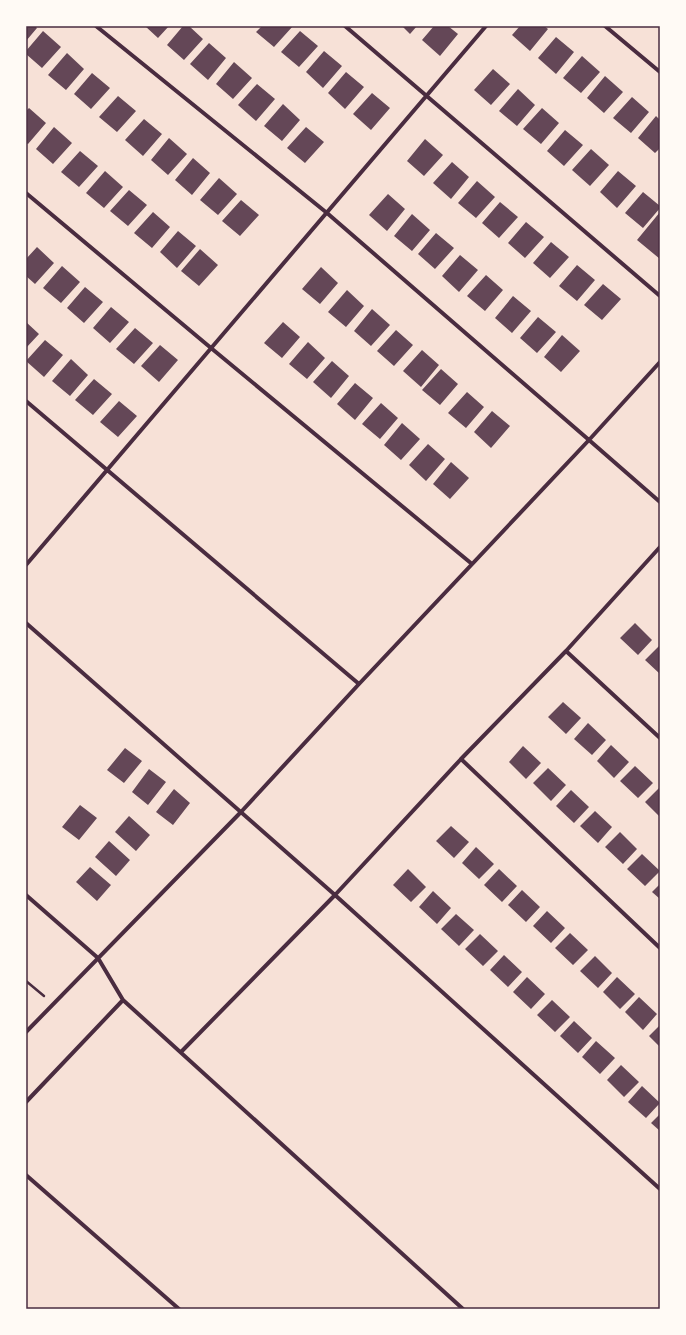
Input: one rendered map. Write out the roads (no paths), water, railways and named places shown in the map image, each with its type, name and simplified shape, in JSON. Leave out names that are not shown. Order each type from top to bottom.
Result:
[{"type":"street","points":[[96,26],[326,212],[660,502]]},
{"type":"street","points":[[345,26],[660,296]]},
{"type":"street","points":[[26,565],[486,26]]},
{"type":"street","points":[[606,26],[660,72]]},
{"type":"street","points":[[26,192],[211,348],[472,564]]},
{"type":"street","points":[[26,1032],[241,812],[359,684],[590,440],[660,362]]},
{"type":"street","points":[[26,401],[359,684]]},
{"type":"street","points":[[181,1052],[335,895],[461,759],[566,651],[660,546]]},
{"type":"street","points":[[26,623],[335,895],[660,1189]]},
{"type":"street","points":[[566,651],[660,738]]},
{"type":"street","points":[[461,759],[660,948]]},
{"type":"street","points":[[26,895],[98,958],[123,1000],[463,1309]]},
{"type":"street","points":[[26,1102],[123,1000]]},
{"type":"street","points":[[26,1176],[179,1309]]}]
